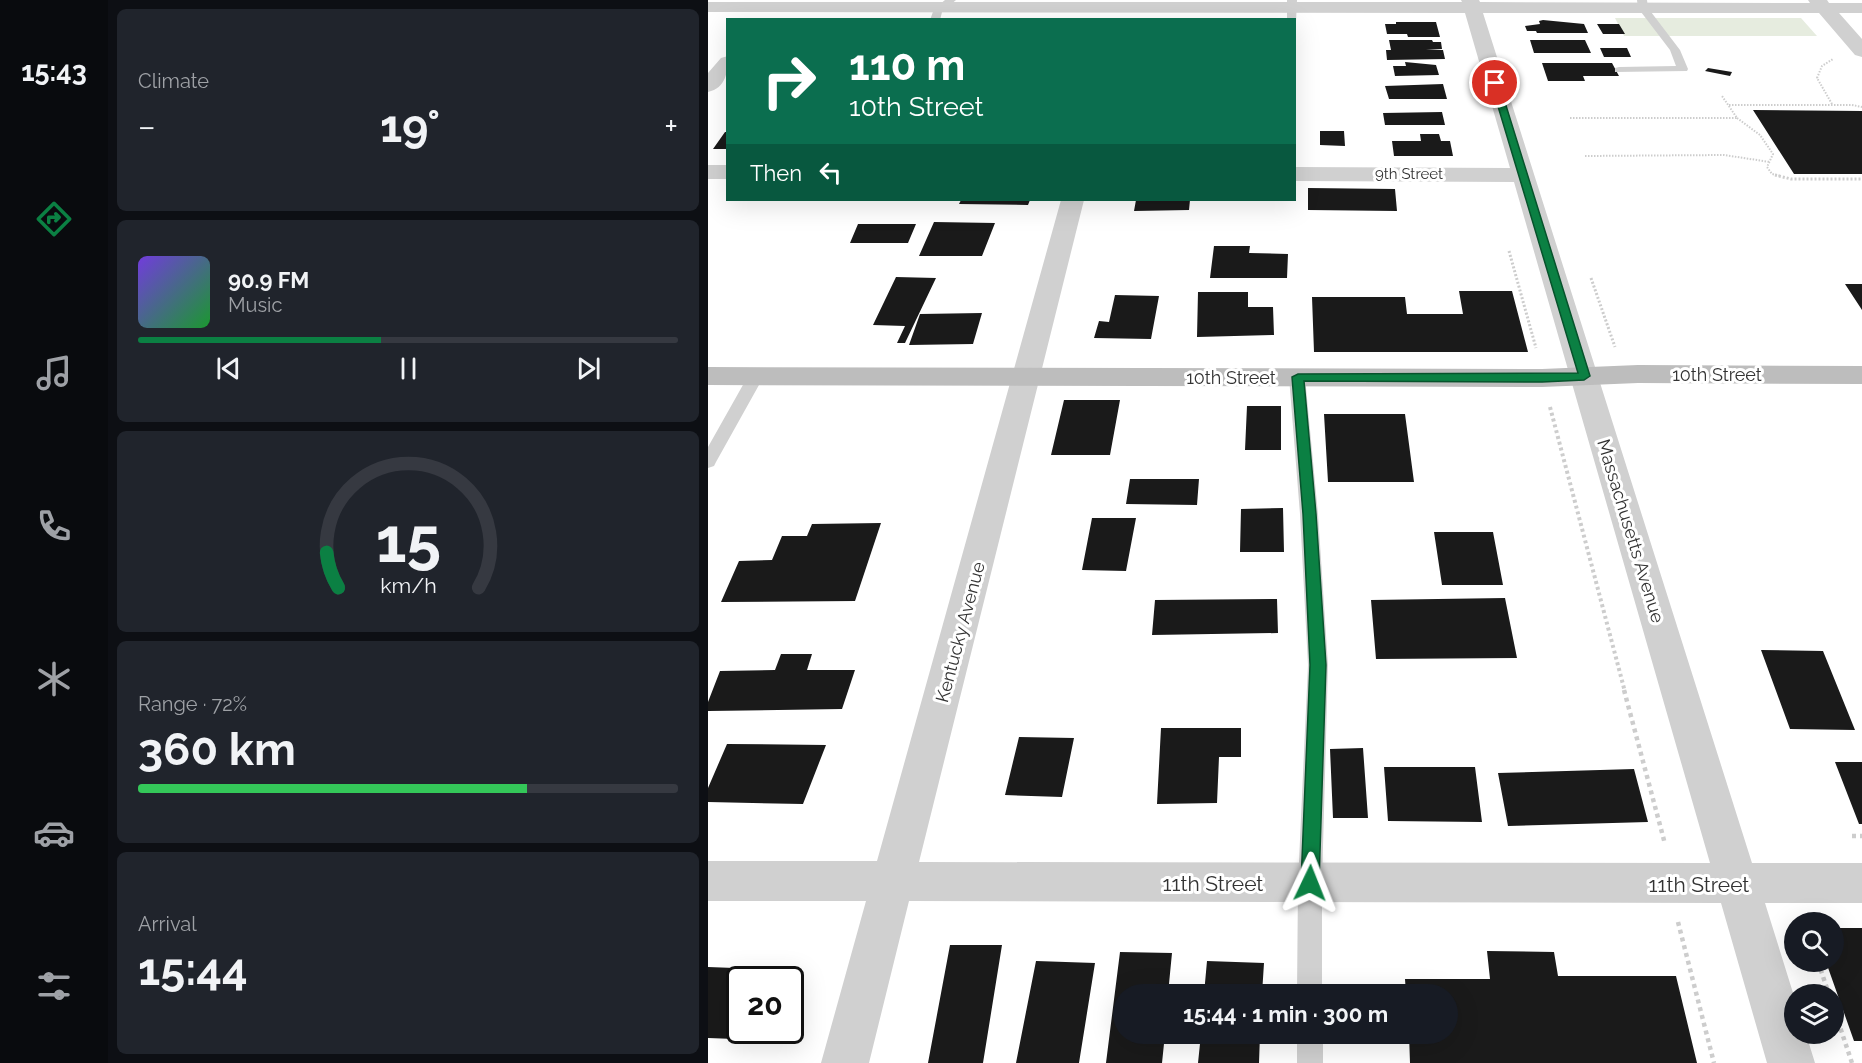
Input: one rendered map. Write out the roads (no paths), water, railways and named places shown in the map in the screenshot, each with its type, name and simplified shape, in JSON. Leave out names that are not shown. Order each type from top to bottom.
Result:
[{"type":"street","points":[[708,7],[1292,9],[1471,4],[1821,4],[1862,8]]},
{"type":"street","name":"Massachusetts Avenue","points":[[1471,4],[1791,1063]]},
{"type":"street","points":[[1821,4],[1862,51]]},
{"type":"street","points":[[708,86],[726,64]]},
{"type":"street","points":[[708,172],[726,172]]},
{"type":"street","name":"9th Street","points":[[1296,174],[1523,175]]},
{"type":"street","name":"Kentucky Avenue","points":[[845,1063],[1072,201]]},
{"type":"street","name":"10th Street","points":[[708,376],[1542,378],[1638,374],[1859,378]]},
{"type":"street","name":"11th Street","points":[[708,881],[1862,883]]},
{"type":"lane","points":[[1619,70],[1683,69],[1675,50],[1643,4]]},
{"type":"lane","points":[[708,462],[756,376]]},
{"type":"lane","points":[[1298,377],[1310,514],[1318,665],[1310,883],[1310,984]]},
{"type":"lane","points":[[1310,1044],[1310,1063]]}]
